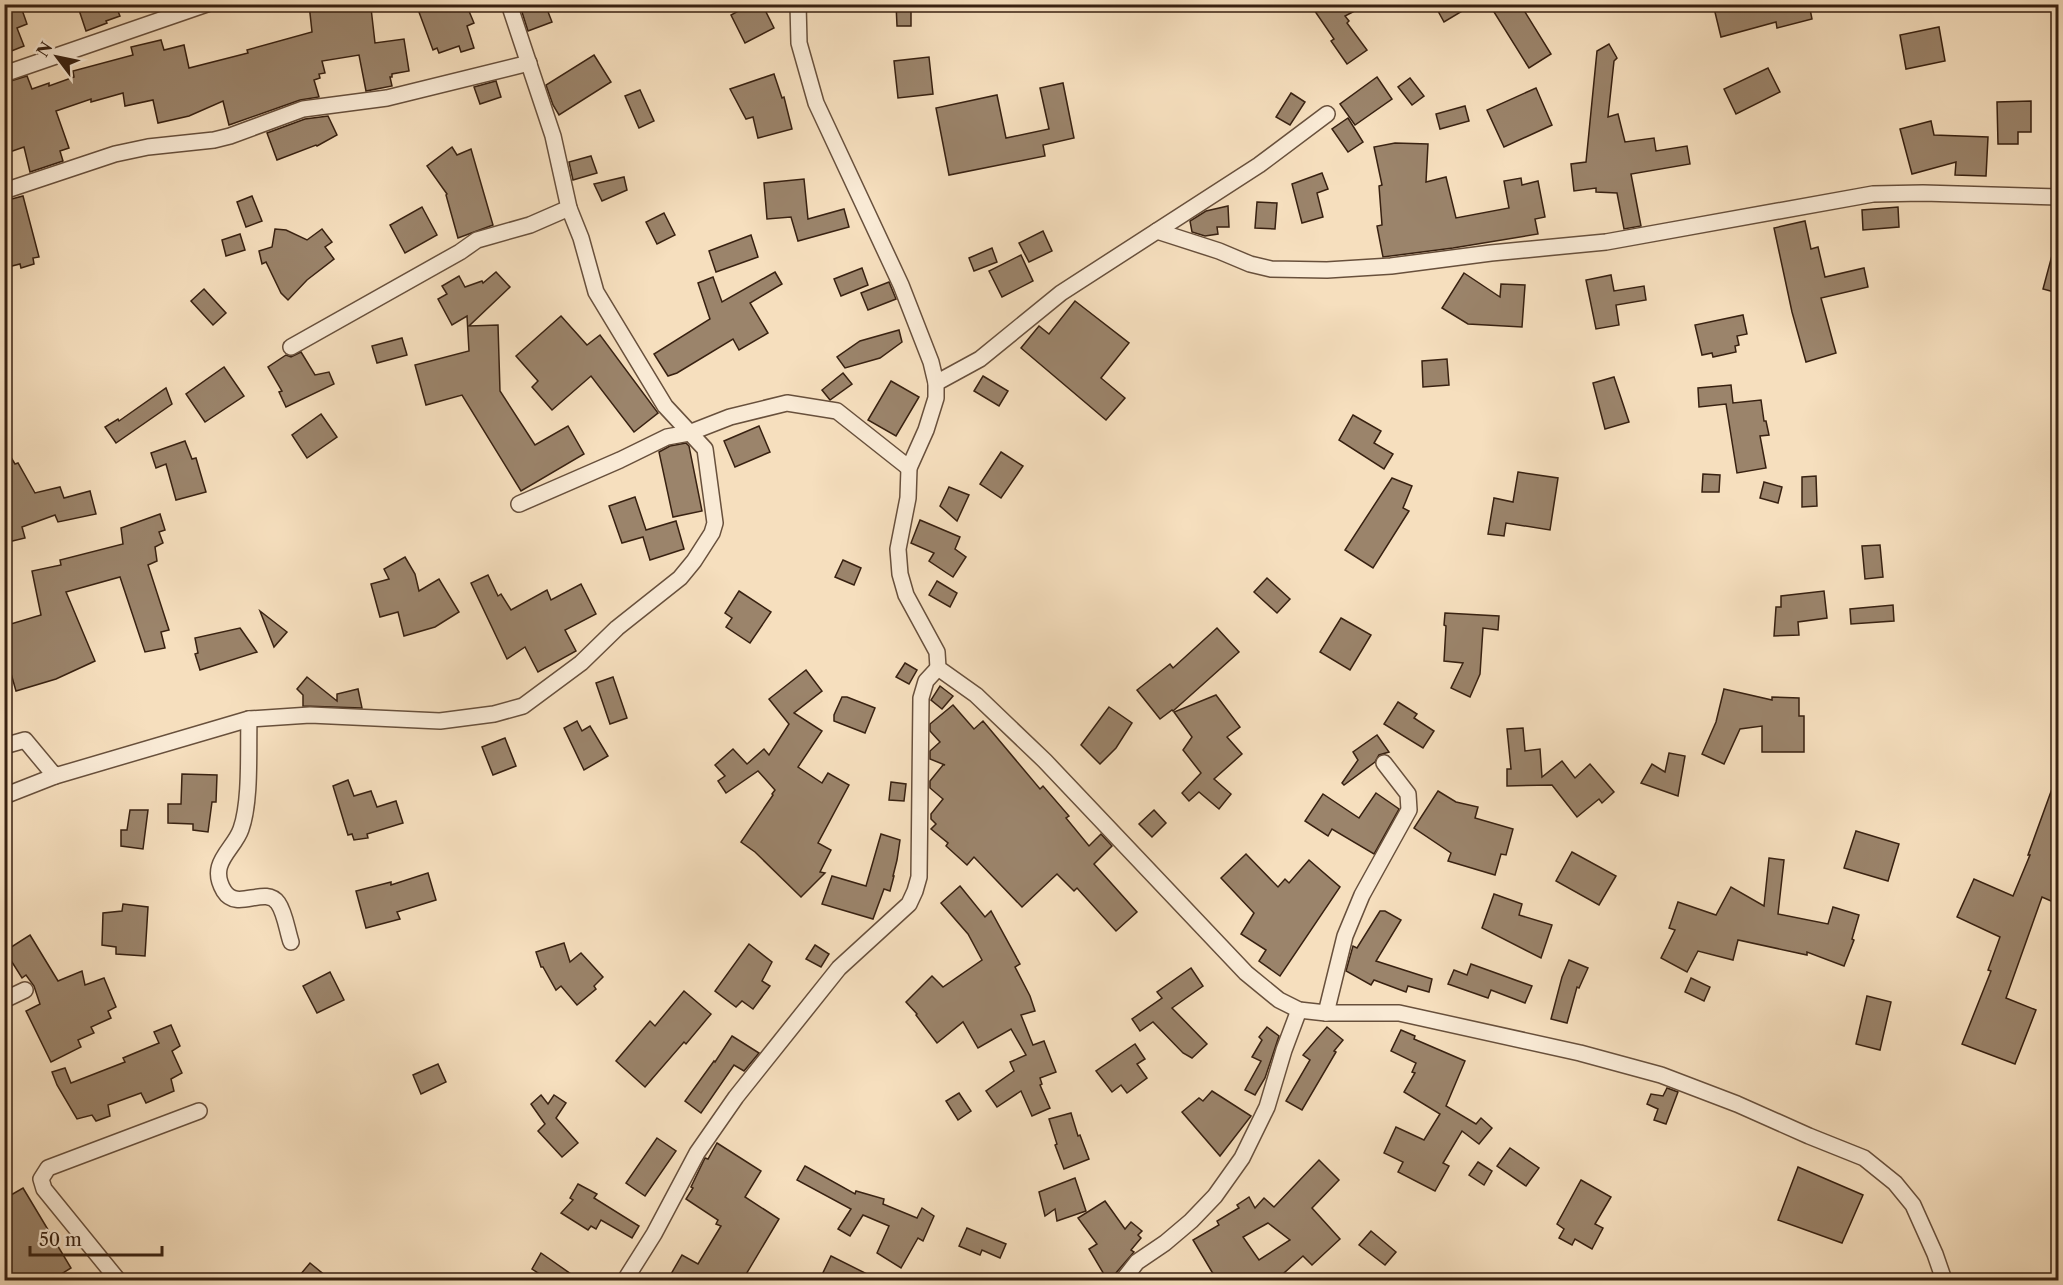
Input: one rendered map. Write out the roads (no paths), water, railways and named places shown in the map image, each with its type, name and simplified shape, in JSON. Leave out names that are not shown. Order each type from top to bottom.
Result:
[{"type":"street","points":[[4,74],[207,4]]},
{"type":"street","points":[[4,796],[55,777],[249,719],[310,715],[440,721],[494,714],[523,706],[581,663],[617,628],[680,578],[712,533],[715,524],[705,449],[665,406],[627,347],[596,292],[581,238],[569,208],[553,136],[509,4]]},
{"type":"street","points":[[625,1281],[654,1234],[697,1153],[736,1097],[838,968],[904,909],[915,891],[919,877],[921,698],[926,681],[938,668],[938,652],[906,595],[900,574],[898,549],[908,498],[909,468],[926,430],[936,398],[936,383],[931,362],[901,285],[816,103],[799,43],[798,4]]},
{"type":"street","points":[[4,191],[115,154],[148,147],[214,140],[303,109],[387,98],[529,63]]},
{"type":"street","points":[[936,383],[980,359],[1060,293],[1259,165],[1327,114]]},
{"type":"street","points":[[1157,231],[1261,266],[1327,270],[1391,266],[1491,253],[1606,242],[1873,194],[1923,192],[2058,197]]},
{"type":"street","points":[[291,347],[460,252],[477,240],[530,225],[569,208]]},
{"type":"street","points":[[519,504],[667,437],[689,433],[730,417],[787,403],[837,411],[909,468]]},
{"type":"street","points":[[938,668],[976,695],[1045,760],[1246,973],[1279,1000],[1299,1011],[1399,1013],[1580,1053],[1672,1080],[1737,1104],[1864,1158],[1896,1183],[1913,1205],[1935,1254],[1944,1281]]},
{"type":"street","points":[[249,719],[245,816],[240,833],[222,857],[219,872],[221,883],[225,893],[235,900],[268,896],[275,900],[279,905],[291,942]]},
{"type":"street","points":[[4,746],[25,740],[55,777]]},
{"type":"street","points":[[1326,1013],[1345,936],[1362,896],[1409,810],[1408,794],[1384,763]]},
{"type":"street","points":[[4,1000],[25,990]]},
{"type":"street","points":[[1123,1281],[1137,1262],[1191,1221],[1215,1196],[1242,1158],[1268,1107],[1284,1050],[1299,1011]]},
{"type":"street","points":[[114,1280],[44,1189],[41,1179],[43,1174],[48,1168],[199,1111]]}]
